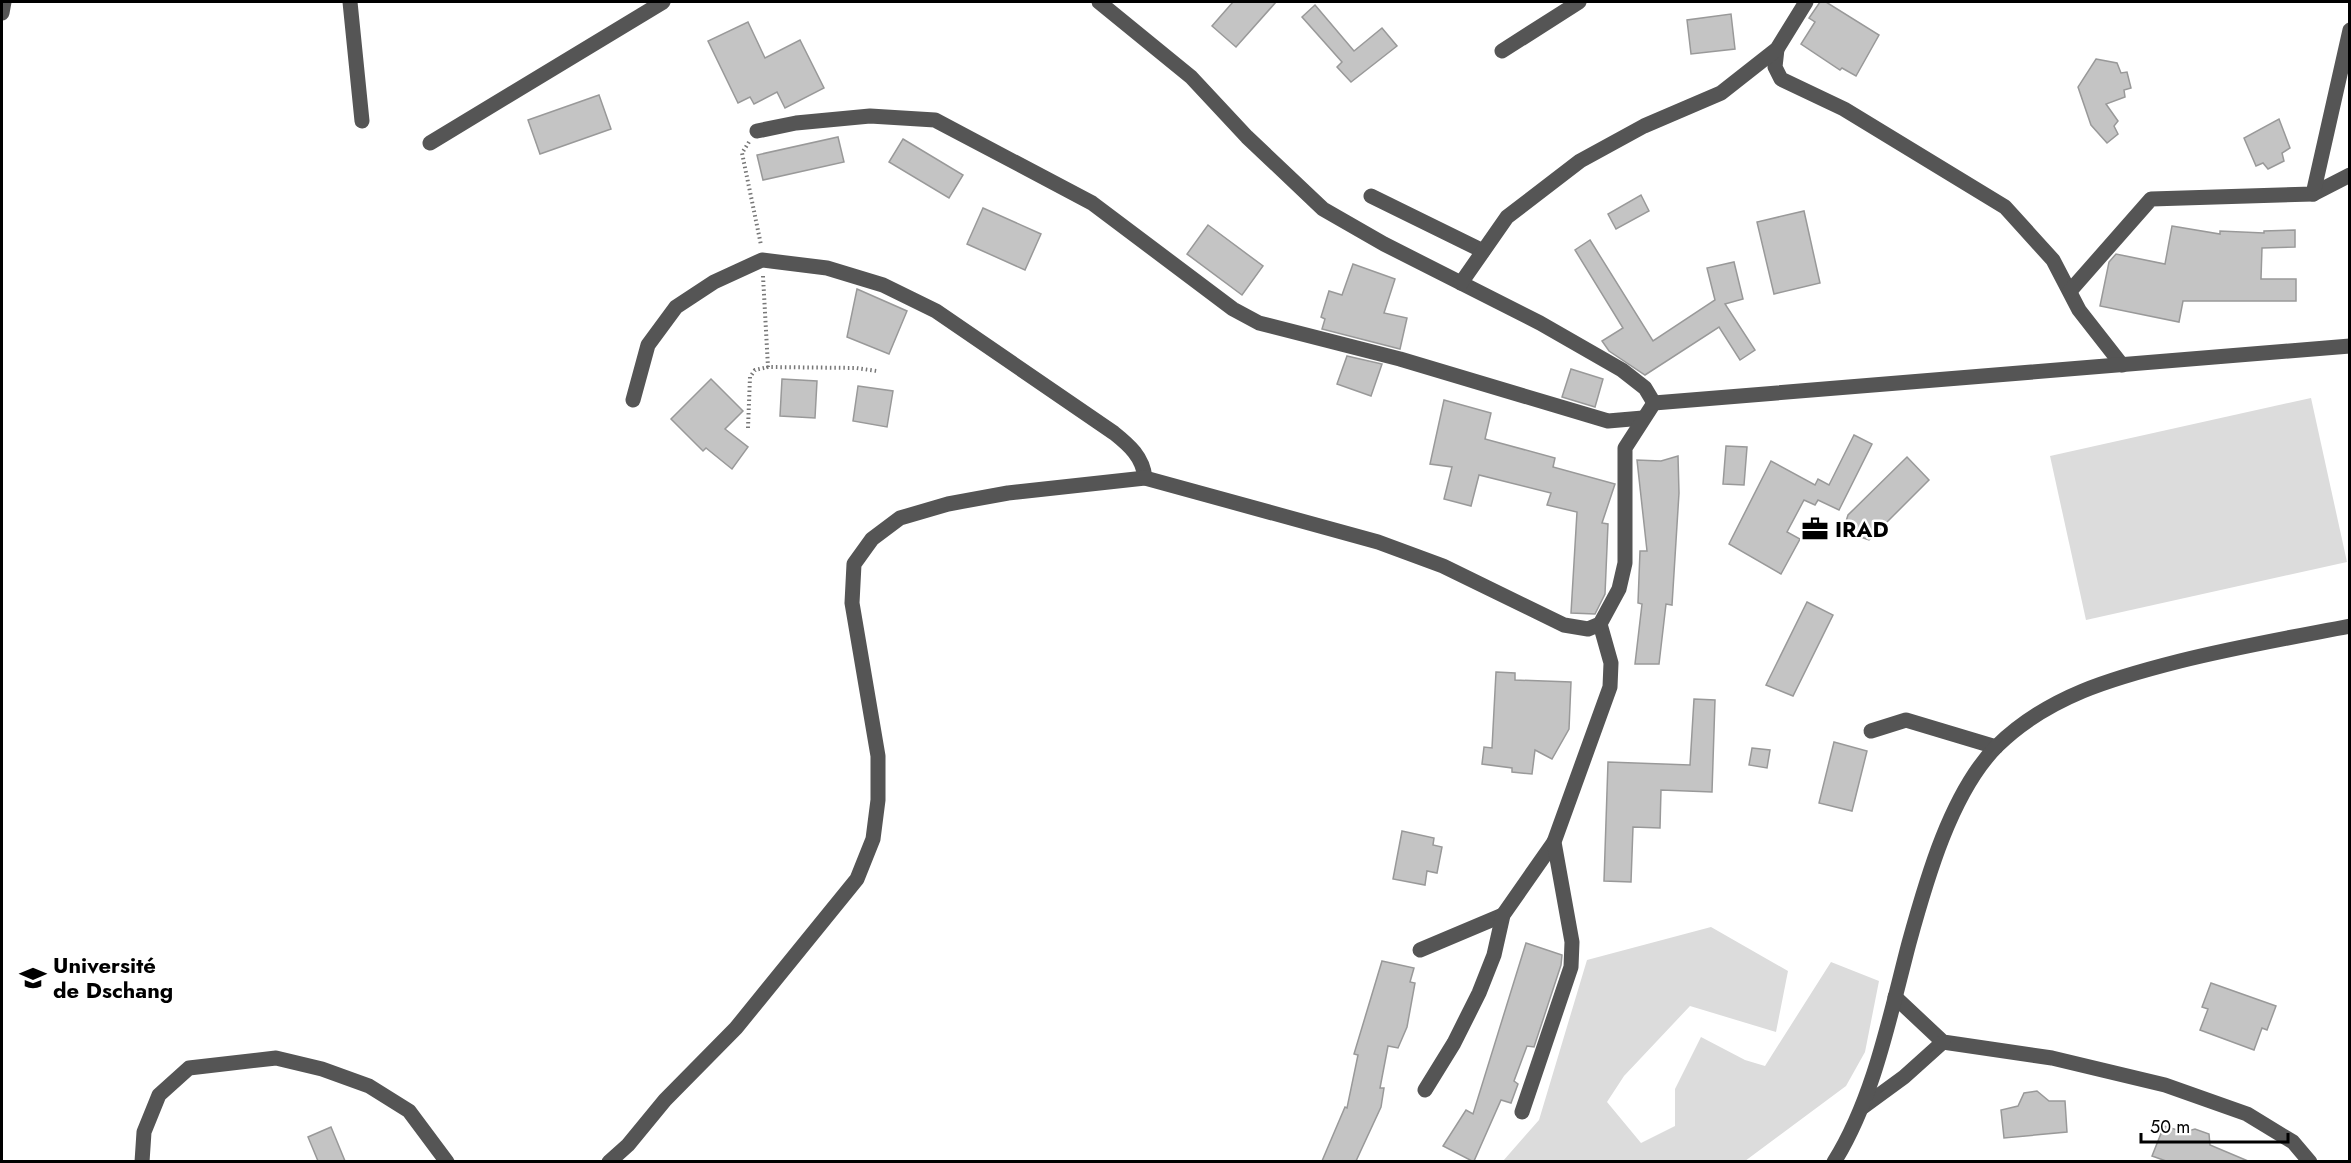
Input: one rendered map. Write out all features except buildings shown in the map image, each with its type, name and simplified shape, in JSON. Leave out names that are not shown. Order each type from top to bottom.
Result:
[{"type":"street","points":[[2,14],[4,2]]},
{"type":"street","points":[[350,2],[362,121]]},
{"type":"street","points":[[430,143],[663,2]]},
{"type":"street","points":[[1099,2],[1191,77],[1247,137],[1323,209],[1540,323],[1622,370],[1645,388],[1654,403]]},
{"type":"street","points":[[1502,51],[1579,2]]},
{"type":"street","points":[[1806,2],[1778,49],[1774,67],[1781,79],[1844,109],[2005,207],[2053,260],[2079,310],[2121,365]]},
{"type":"street","points":[[2313,194],[2349,30]]},
{"type":"street","points":[[1461,283],[1507,217],[1580,161],[1644,126],[1721,93],[1778,49]]},
{"type":"street","points":[[757,131],[796,123],[870,116],[935,120],[1092,203],[1233,309],[1259,323],[1400,359],[1608,421],[1642,418]]},
{"type":"street","points":[[2070,291],[2151,199],[2313,194],[2349,175]]},
{"type":"street","points":[[1371,196],[1483,251]]},
{"type":"street","points":[[633,400],[648,345],[676,307],[714,282],[762,260],[827,268],[883,285],[936,311],[1114,433],[1132,448],[1144,468],[1145,478]]},
{"type":"street","points":[[609,1161],[628,1145],[665,1100],[736,1028],[857,879],[873,839],[878,800],[878,756],[852,603],[854,564],[872,539],[900,518],[948,504],[1008,493],[1145,478],[1301,523],[1378,542],[1443,566],[1564,625],[1588,629],[1600,624],[1619,589],[1625,563],[1625,448],[1642,418],[1654,403],[2349,346]]},
{"type":"street","points":[[1425,1090],[1454,1043],[1479,993],[1494,956],[1503,915],[1554,842],[1610,687],[1611,663],[1600,624]]},
{"type":"street","points":[[1834,1161],[1863,1107],[1923,891],[1942,837],[1970,783],[1996,747],[2027,721],[2089,686],[2248,645],[2349,626]]},
{"type":"street","points":[[1871,730],[1906,720],[1996,747]]},
{"type":"street","points":[[1522,1112],[1571,968],[1572,942],[1554,842]]},
{"type":"street","points":[[1420,950],[1503,915]]},
{"type":"street","points":[[1895,998],[1943,1042],[2052,1058],[2165,1085],[2247,1114],[2293,1142],[2310,1161]]},
{"type":"street","points":[[1863,1107],[1904,1077],[1943,1042]]},
{"type":"street","points":[[142,1161],[144,1132],[159,1095],[189,1068],[276,1059],[322,1069],[369,1086],[409,1111],[447,1161]]},
{"type":"path","points":[[757,131],[742,153],[762,260],[768,368]]},
{"type":"path","points":[[748,428],[750,377],[755,370],[856,368],[876,371]]},
{"type":"shaded area","points":[[2311,398],[2347,562],[2086,620],[2050,456]]},
{"type":"shaded area","points":[[1711,927],[1788,971],[1776,1032],[1690,1006],[1624,1076],[1607,1102],[1641,1143],[1675,1126],[1675,1089],[1701,1037],[1745,1060],[1765,1066],[1831,962],[1879,981],[1865,1052],[1846,1086],[1745,1161],[1503,1161],[1539,1120],[1587,960]]},
{"type":"place","name":"IRAD","points":[[1815,529]]},
{"type":"place","name":"Université de Dschang","points":[[33,978]]}]
